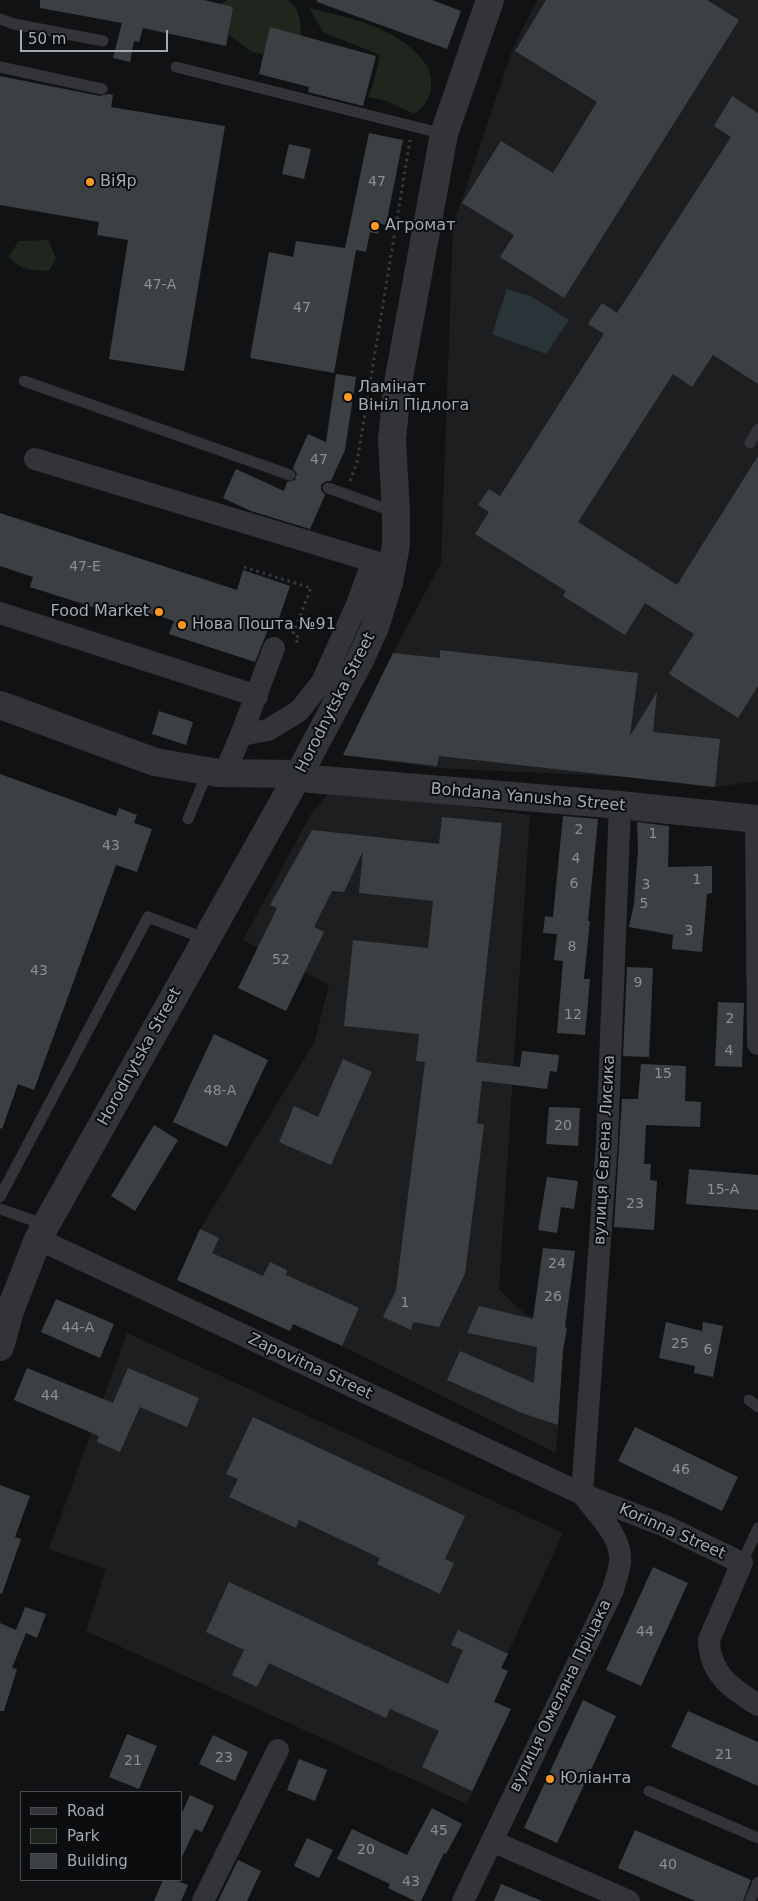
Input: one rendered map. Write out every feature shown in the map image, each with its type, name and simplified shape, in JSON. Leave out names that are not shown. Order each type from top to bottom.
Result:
[{"type":"street","name":"Horodnytska Street","points":[[0,1347],[10,1311],[42,1232],[300,774],[360,660],[375,627],[382,564],[396,545],[392,440],[397,388],[444,134],[490,0]]},
{"type":"street","points":[[35,459],[382,564],[356,608],[322,682],[299,711],[268,730],[241,736]]},
{"type":"street","points":[[0,613],[256,696]]},
{"type":"street","points":[[216,772],[241,736],[256,696],[283,651]]},
{"type":"street","name":"Bohdana Yanusha Street","points":[[0,705],[155,762],[216,772],[300,774],[312,779],[620,805],[757,819]]},
{"type":"street","name":"вулиця Євгена Лисика","points":[[582,1494],[607,1141],[620,805]]},
{"type":"street","points":[[757,819],[758,1044]]},
{"type":"street","name":"Zapovitna Street","points":[[42,1232],[582,1494]]},
{"type":"street","name":"Korinna Street","points":[[582,1494],[665,1526],[742,1563],[709,1640],[709,1653],[715,1670],[738,1693],[758,1705]]},
{"type":"street","name":"вулиця Омеляна Пріцака","points":[[463,1901],[609,1599],[615,1580],[620,1562],[614,1534],[582,1494]]},
{"type":"street","points":[[204,1901],[278,1750]]},
{"type":"street","points":[[492,1841],[629,1901]]},
{"type":"lane","points":[[0,18],[14,24],[103,41]]},
{"type":"lane","points":[[0,67],[102,89]]},
{"type":"lane","points":[[176,67],[444,134]]},
{"type":"lane","points":[[24,381],[290,475]]},
{"type":"lane","points":[[750,443],[758,429]]},
{"type":"lane","points":[[328,488],[396,512]]},
{"type":"lane","points":[[188,819],[216,772]]},
{"type":"lane","points":[[0,1197],[148,917],[206,939]]},
{"type":"lane","points":[[0,1209],[42,1232]]},
{"type":"lane","points":[[742,1563],[758,1528]]},
{"type":"lane","points":[[649,1791],[758,1838]]},
{"type":"lane","points":[[750,1901],[758,1882]]},
{"type":"path","points":[[244,566],[311,588],[293,634],[299,637],[283,651]]},
{"type":"shaded area","points":[[537,0],[758,0],[758,781],[715,787],[626,777],[437,768],[343,755],[393,653],[441,563],[453,226],[513,48]]},
{"type":"shaded area","points":[[507,289],[532,297],[569,320],[546,354],[492,334]]},
{"type":"shaded area","points":[[332,789],[530,815],[499,1289],[525,1314],[567,1328],[563,1350],[556,1453],[342,1346],[293,1324],[290,1331],[177,1280],[200,1229],[314,1043],[329,985],[243,940],[311,814]]},
{"type":"shaded area","points":[[127,1333],[563,1533],[501,1668],[508,1671],[494,1701],[511,1709],[467,1804],[86,1631],[106,1569],[49,1549]]},
{"type":"green space","points":[[227,0],[287,0],[292,3],[298,12],[301,39],[268,56],[252,52],[225,32],[220,5]]},
{"type":"green space","points":[[309,8],[364,22],[389,33],[412,49],[426,65],[431,78],[430,94],[423,106],[414,114],[384,100],[368,97],[380,55],[323,32]]},
{"type":"green space","points":[[48,240],[56,258],[49,271],[27,269],[8,257],[19,241]]},
{"type":"building","points":[[40,0],[204,0],[233,7],[226,46],[143,28],[139,42],[134,41],[130,62],[113,58],[122,23],[40,8]]},
{"type":"building","points":[[317,0],[432,0],[461,11],[447,49],[317,2]]},
{"type":"building","points":[[546,0],[707,0],[739,20],[564,298],[500,257],[514,235],[462,203],[501,141],[553,173],[597,102],[515,51]]},
{"type":"building","points":[[270,27],[376,56],[363,106],[308,92],[309,87],[259,74]]},
{"type":"building","points":[[0,76],[100,96],[113,95],[111,107],[225,126],[184,371],[109,359],[128,240],[97,235],[99,222],[0,205]]},
{"type":"building","points":[[732,96],[758,113],[758,384],[713,355],[692,387],[673,374],[578,522],[677,585],[758,456],[758,686],[738,718],[669,674],[694,634],[645,603],[625,635],[563,596],[566,591],[475,534],[489,512],[478,505],[489,489],[500,496],[604,334],[588,324],[602,303],[617,313],[731,137],[714,126]]},
{"type":"building","points":[[369,133],[403,140],[386,225],[380,224],[378,234],[370,232],[366,252],[356,250],[334,373],[250,358],[269,252],[293,257],[296,241],[345,248]]},
{"type":"building","points":[[289,144],[311,149],[304,179],[282,174]]},
{"type":"building","points":[[336,374],[356,377],[345,450],[331,481],[326,481],[321,485],[321,490],[325,495],[310,529],[251,511],[223,498],[236,469],[284,491],[287,482],[295,480],[297,474],[293,468],[308,434],[326,442]]},
{"type":"building","points":[[0,513],[237,590],[243,570],[290,586],[277,624],[271,622],[255,662],[169,634],[174,621],[121,604],[118,615],[30,587],[33,577],[0,566]]},
{"type":"building","points":[[440,650],[638,673],[630,736],[657,692],[653,732],[720,739],[715,787],[439,756],[437,766],[343,755],[393,653],[440,658]]},
{"type":"building","points":[[159,711],[193,722],[186,745],[152,734]]},
{"type":"building","points":[[0,774],[116,816],[119,808],[137,815],[134,823],[152,829],[137,872],[116,865],[34,1090],[18,1084],[2,1129],[0,1128]]},
{"type":"building","points":[[563,816],[598,819],[584,979],[590,979],[585,1035],[557,1033],[563,961],[554,960],[557,934],[543,933],[545,916],[553,917]]},
{"type":"building","points":[[442,817],[502,823],[476,1062],[520,1067],[522,1051],[559,1055],[557,1072],[550,1071],[547,1089],[482,1081],[477,1123],[484,1125],[465,1274],[439,1327],[413,1322],[411,1330],[383,1317],[396,1290],[425,1062],[416,1061],[419,1034],[344,1026],[353,940],[428,948],[433,901],[359,893],[363,851],[344,892],[332,891],[314,927],[324,932],[286,1011],[238,988],[277,908],[270,905],[312,830],[439,844]]},
{"type":"building","points":[[637,822],[669,826],[668,867],[712,866],[712,893],[707,894],[702,952],[672,949],[673,935],[629,927],[634,904],[638,850]]},
{"type":"building","points":[[627,967],[653,968],[649,1057],[623,1056]]},
{"type":"building","points":[[718,1002],[744,1003],[742,1067],[715,1066]]},
{"type":"building","points":[[214,1034],[268,1060],[227,1147],[173,1122]]},
{"type":"building","points":[[343,1059],[372,1072],[331,1165],[279,1142],[294,1106],[318,1117]]},
{"type":"building","points":[[641,1064],[686,1066],[685,1101],[701,1102],[700,1127],[646,1125],[644,1164],[651,1164],[650,1180],[657,1181],[654,1230],[614,1227],[622,1099],[638,1099]]},
{"type":"building","points":[[549,1107],[580,1108],[578,1146],[546,1144]]},
{"type":"building","points":[[154,1125],[178,1140],[135,1211],[111,1196]]},
{"type":"building","points":[[689,1169],[758,1175],[758,1210],[686,1204]]},
{"type":"building","points":[[547,1177],[578,1181],[574,1209],[561,1207],[557,1233],[538,1230]]},
{"type":"building","points":[[200,1229],[219,1238],[212,1253],[263,1276],[270,1262],[287,1270],[286,1275],[359,1308],[342,1346],[293,1324],[290,1331],[177,1280]]},
{"type":"building","points":[[543,1248],[575,1251],[565,1327],[567,1328],[563,1350],[558,1425],[522,1413],[447,1380],[460,1351],[534,1383],[537,1347],[467,1333],[479,1306],[533,1319]]},
{"type":"building","points":[[56,1299],[114,1324],[100,1358],[41,1332]]},
{"type":"building","points":[[666,1322],[702,1331],[703,1322],[723,1326],[713,1377],[694,1373],[695,1366],[659,1358]]},
{"type":"building","points":[[27,1368],[113,1403],[128,1368],[199,1398],[187,1427],[140,1407],[120,1452],[97,1442],[99,1436],[14,1400]]},
{"type":"building","points":[[253,1417],[465,1516],[445,1559],[454,1563],[440,1594],[377,1564],[380,1558],[299,1520],[296,1528],[229,1497],[238,1479],[226,1474]]},
{"type":"building","points":[[635,1427],[738,1477],[722,1511],[618,1461]]},
{"type":"building","points":[[0,1485],[30,1496],[15,1537],[21,1539],[2,1594],[0,1593]]},
{"type":"building","points":[[653,1567],[688,1583],[641,1686],[606,1670]]},
{"type":"building","points":[[229,1582],[448,1684],[463,1650],[451,1645],[458,1630],[508,1654],[501,1668],[508,1671],[494,1702],[511,1709],[472,1791],[422,1767],[439,1731],[390,1709],[386,1718],[269,1663],[257,1687],[232,1675],[244,1650],[206,1632]]},
{"type":"building","points":[[25,1607],[46,1614],[37,1638],[26,1633],[12,1668],[17,1669],[4,1711],[0,1711],[0,1623],[16,1630]]},
{"type":"building","points":[[583,1700],[616,1716],[557,1843],[524,1828]]},
{"type":"building","points":[[688,1711],[758,1742],[758,1786],[671,1747]]},
{"type":"building","points":[[127,1734],[157,1746],[139,1789],[109,1777]]},
{"type":"building","points":[[213,1735],[248,1752],[235,1781],[199,1764]]},
{"type":"building","points":[[299,1759],[327,1770],[315,1801],[287,1790]]},
{"type":"building","points":[[190,1795],[214,1806],[202,1832],[195,1829],[182,1857],[182,1813]]},
{"type":"building","points":[[432,1808],[462,1824],[446,1854],[444,1853],[421,1901],[415,1901],[388,1888],[390,1884],[337,1859],[352,1829],[407,1855]]},
{"type":"building","points":[[635,1830],[751,1880],[743,1901],[695,1901],[618,1868]]},
{"type":"building","points":[[307,1838],[333,1850],[319,1878],[294,1866]]},
{"type":"building","points":[[238,1860],[261,1871],[247,1901],[218,1901]]},
{"type":"building","points":[[163,1881],[178,1881],[188,1885],[181,1901],[154,1901]]},
{"type":"building","points":[[501,1884],[542,1901],[494,1901]]},
{"type":"place","name":"ВіЯр","points":[[90,182]]},
{"type":"place","name":"Агромат","points":[[375,226]]},
{"type":"place","name":"Ламінат Вініл Підлога","points":[[348,397]]},
{"type":"place","name":"Food Market","points":[[159,612]]},
{"type":"place","name":"Нова Пошта №91","points":[[182,625]]},
{"type":"place","name":"Юліанта","points":[[550,1779]]}]
